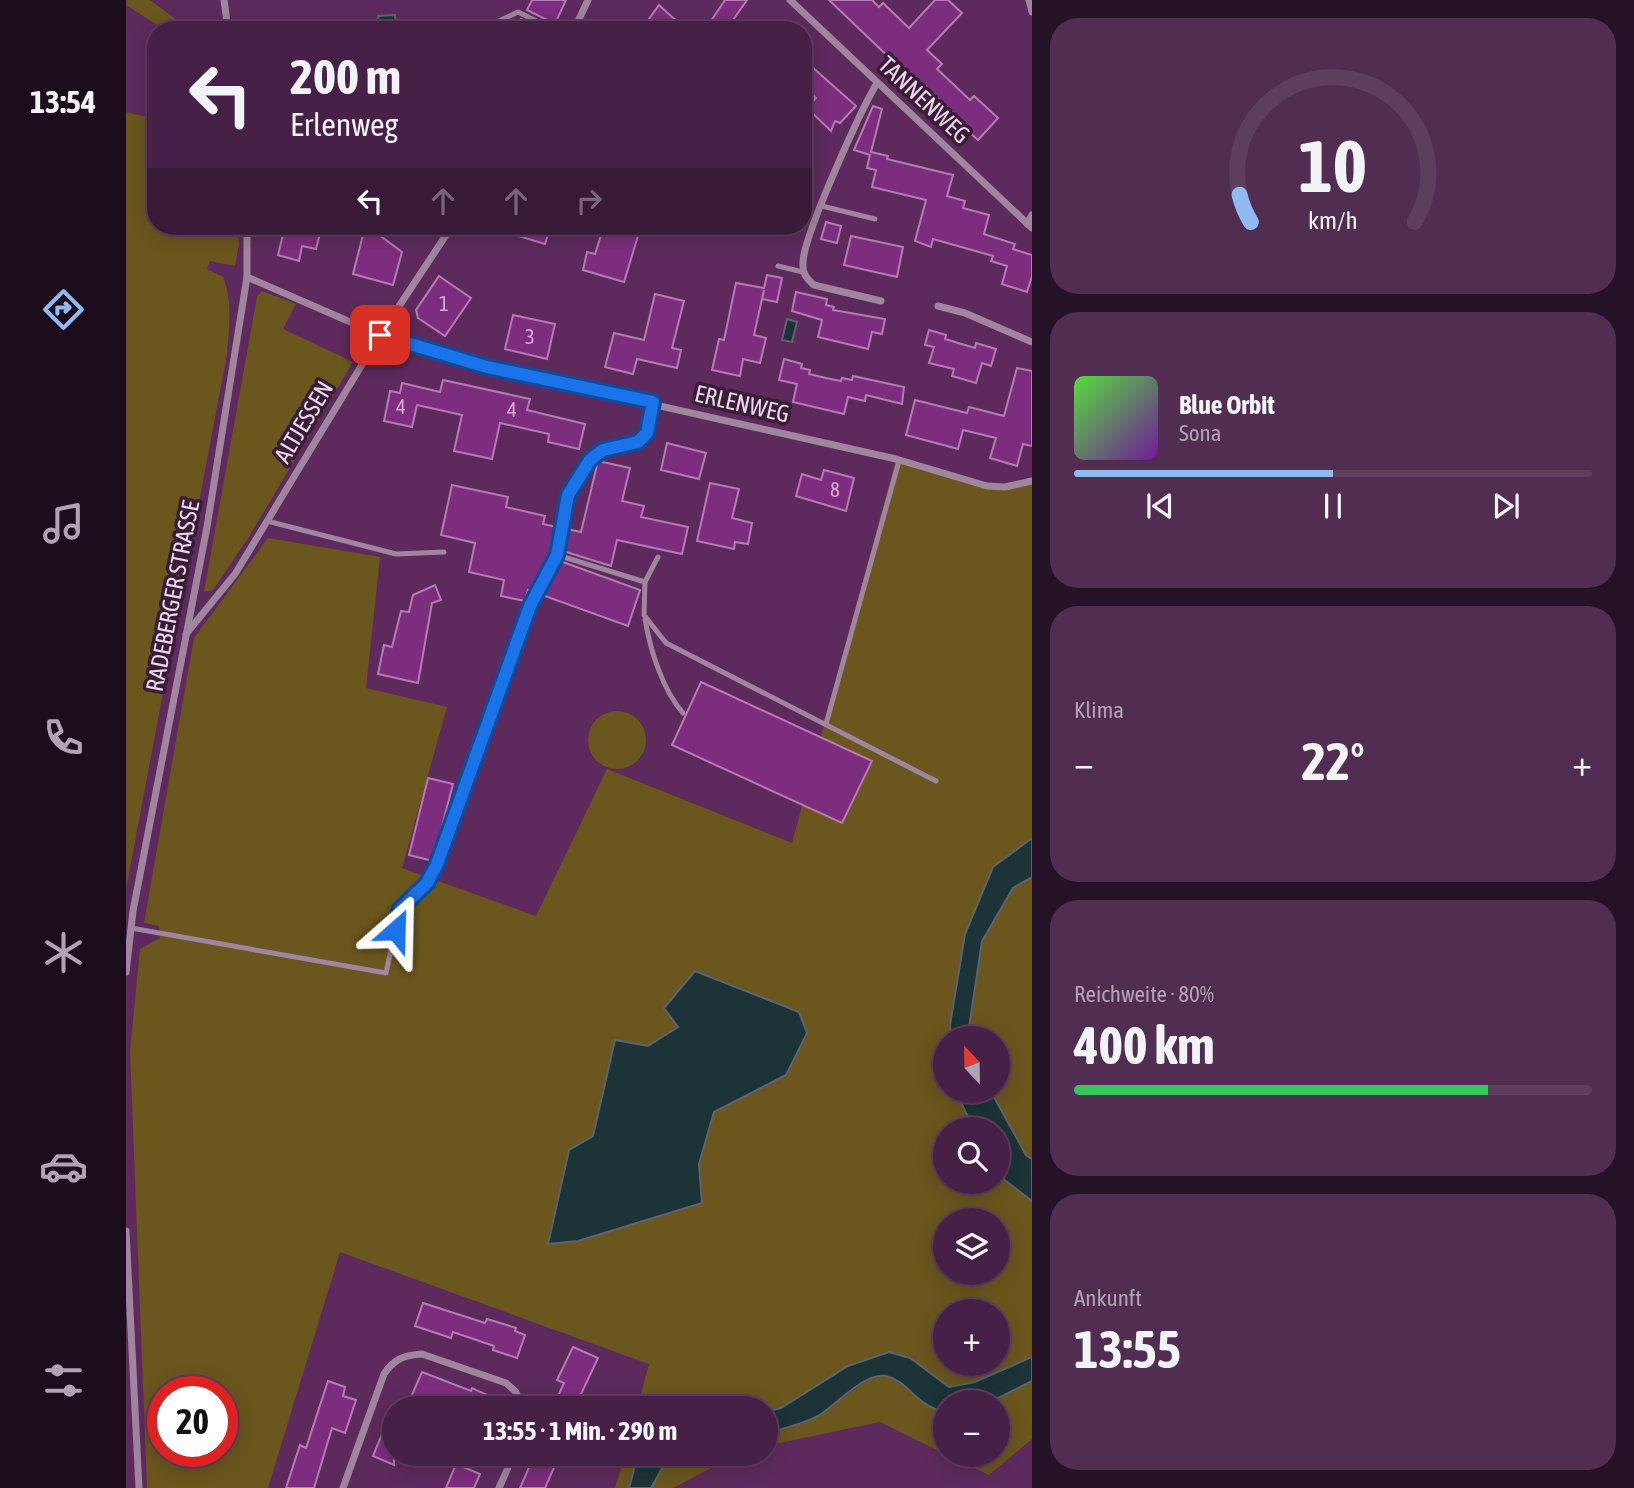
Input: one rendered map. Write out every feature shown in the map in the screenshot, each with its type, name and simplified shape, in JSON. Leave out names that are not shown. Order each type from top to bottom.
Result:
[{"type":"street","points":[[224,0],[227,21]]},
{"type":"street","points":[[578,21],[588,0]]},
{"type":"street","name":"TANNENWEG","points":[[790,0],[1029,226]]},
{"type":"street","points":[[1029,0],[1032,12]]},
{"type":"street","points":[[812,231],[877,83]]},
{"type":"street","points":[[1029,226],[1032,215]]},
{"type":"street","name":"RADEBERGER STRASSE","points":[[126,972],[131,928],[207,527],[247,277],[247,235]]},
{"type":"street","name":"ALTJESSEN","points":[[185,635],[235,574],[380,335],[446,235]]},
{"type":"street","points":[[810,235],[804,251],[803,272],[814,285],[881,301]]},
{"type":"street","name":"ERLENWEG","points":[[247,277],[380,335],[487,367],[653,402],[899,461],[987,486],[1005,487],[1032,481]]},
{"type":"street","points":[[938,306],[965,313],[1032,342]]},
{"type":"street","points":[[126,1231],[139,1488]]},
{"type":"street","points":[[343,1488],[384,1374],[391,1364],[408,1354],[422,1354],[506,1384],[518,1396]]},
{"type":"street","points":[[499,1488],[509,1466]]},
{"type":"lane","points":[[499,21],[518,12],[536,21]]},
{"type":"lane","points":[[822,206],[875,219]]},
{"type":"lane","points":[[778,266],[803,272]]},
{"type":"lane","points":[[131,928],[386,973],[400,909],[427,883],[437,864],[530,606],[557,555],[568,495],[580,473],[603,450],[638,442],[647,433],[653,402]]},
{"type":"lane","points":[[826,724],[899,461]]},
{"type":"lane","points":[[267,521],[396,554],[444,552]]},
{"type":"lane","points":[[557,555],[645,582]]},
{"type":"lane","points":[[659,557],[645,582],[644,615],[648,640],[675,704],[683,713]]},
{"type":"lane","points":[[644,615],[666,643],[936,780]]},
{"type":"shaded area","points":[[126,0],[150,0],[178,21],[151,21],[126,5]]},
{"type":"shaded area","points":[[395,15],[395,21],[379,21],[378,16]]},
{"type":"shaded area","points":[[126,112],[147,117],[147,235],[238,235],[239,244],[235,266],[210,261],[207,269],[223,277],[226,287],[230,315],[227,354],[126,889]]},
{"type":"shaded area","points":[[262,291],[296,304],[283,329],[353,362],[250,535],[213,590],[204,592],[257,297]]},
{"type":"shaded area","points":[[787,319],[797,322],[792,342],[782,340]]},
{"type":"shaded area","points":[[896,459],[987,486],[1032,481],[1032,1357],[1010,1367],[1010,1299],[933,1299],[933,1375],[922,1366],[889,1352],[848,1366],[778,1409],[778,1396],[640,1396],[649,1364],[340,1252],[268,1488],[147,1488],[130,1051],[140,949],[160,938],[159,926],[144,923],[194,638],[268,538],[380,557],[366,688],[447,707],[402,868],[536,916],[607,769],[792,843]],"holes":[[[678,1026],[786,1075],[714,1112],[699,1164],[702,1203],[578,1241],[548,1244],[569,1150],[593,1136],[615,1040],[648,1046]]]},
{"type":"shaded area","points":[[617,711],[638,719],[646,740],[638,761],[617,769],[596,761],[588,740],[596,719]]},
{"type":"shaded area","points":[[1032,838],[1032,877],[1013,888],[982,941],[969,1026],[950,1026],[965,934],[993,867]]},
{"type":"shaded area","points":[[695,971],[799,1012],[807,1033],[786,1075],[714,1112],[699,1164],[702,1203],[578,1241],[548,1244],[569,1150],[593,1136],[615,1040],[648,1046],[678,1027],[664,1008]]},
{"type":"shaded area","points":[[961,1103],[997,1103],[1005,1117],[968,1117]]},
{"type":"shaded area","points":[[1010,1126],[1026,1155],[1032,1159],[1032,1201],[1010,1184]]},
{"type":"shaded area","points":[[889,1352],[910,1358],[949,1387],[975,1382],[989,1376],[1010,1376],[1010,1367],[1032,1357],[1032,1381],[1010,1392],[933,1390],[933,1408],[901,1383],[886,1376],[878,1376],[861,1383],[815,1417],[778,1430],[778,1409],[848,1366]]},
{"type":"shaded area","points":[[883,1375],[933,1408],[933,1448],[880,1422],[778,1443],[778,1430],[818,1416],[866,1381]]},
{"type":"shaded area","points":[[935,1376],[989,1376],[975,1382],[949,1387]]},
{"type":"shaded area","points":[[1032,1381],[1032,1439],[1010,1457],[1010,1392]]},
{"type":"shaded area","points":[[621,1466],[635,1466],[629,1488],[615,1488]]},
{"type":"shaded area","points":[[635,1466],[663,1466],[651,1488],[629,1488]]},
{"type":"shaded area","points":[[663,1466],[715,1466],[673,1488],[651,1488]]},
{"type":"shaded area","points":[[973,1467],[999,1467],[989,1475]]},
{"type":"building","points":[[532,0],[566,0],[556,21],[549,21],[527,10]]},
{"type":"building","points":[[725,0],[747,0],[732,21],[711,21]]},
{"type":"building","points":[[829,0],[872,0],[879,7],[883,3],[909,28],[935,0],[948,0],[962,13],[927,50],[942,64],[937,69],[970,100],[974,96],[998,118],[978,140],[923,84],[920,87]]},
{"type":"building","points":[[659,5],[678,21],[647,21]]},
{"type":"building","points":[[812,67],[856,106],[840,123],[835,121],[831,131],[812,113],[812,102],[816,98],[812,94]]},
{"type":"building","points":[[873,106],[882,109],[871,152],[888,156],[887,159],[953,175],[947,196],[965,201],[963,208],[989,215],[984,234],[1015,244],[1013,249],[1032,255],[1032,276],[1027,292],[1002,284],[1007,266],[991,261],[993,256],[933,239],[931,247],[915,241],[926,200],[872,187],[876,170],[867,168],[870,155],[854,150]]},
{"type":"building","points":[[826,222],[841,226],[837,243],[821,239]]},
{"type":"building","points":[[283,235],[320,235],[316,249],[302,246],[299,261],[278,255]]},
{"type":"building","points":[[363,235],[379,235],[402,252],[393,285],[353,274]]},
{"type":"building","points":[[515,235],[548,235],[545,244]]},
{"type":"building","points":[[601,235],[638,235],[624,282],[583,270],[587,252],[595,254]]},
{"type":"building","points":[[851,236],[903,247],[897,277],[844,265]]},
{"type":"building","points":[[767,275],[782,278],[777,302],[762,299],[754,335],[766,338],[760,363],[743,359],[740,376],[712,370],[719,339],[724,340],[736,283],[764,288]]},
{"type":"building","points":[[439,276],[471,298],[445,336],[418,318],[416,310]]},
{"type":"building","points":[[796,292],[827,299],[826,305],[834,307],[833,310],[885,319],[882,334],[872,332],[868,349],[818,337],[822,320],[792,311]]},
{"type":"building","points":[[655,294],[684,301],[672,348],[681,350],[677,368],[637,359],[633,374],[605,367],[614,333],[644,340]]},
{"type":"building","points":[[513,315],[555,324],[547,359],[505,349]]},
{"type":"building","points":[[929,330],[946,335],[945,339],[975,348],[976,343],[996,349],[991,366],[982,363],[976,383],[952,376],[954,369],[929,363],[934,347],[925,345]]},
{"type":"building","points":[[784,359],[802,364],[801,368],[810,370],[809,374],[826,378],[841,381],[842,378],[852,380],[853,376],[904,387],[902,404],[866,395],[865,401],[848,397],[844,414],[793,402],[797,384],[779,380]]},
{"type":"building","points":[[1017,368],[1032,371],[1032,446],[1023,444],[1017,466],[990,458],[996,438],[963,430],[958,449],[906,435],[915,400],[967,413],[969,407],[1004,416]]},
{"type":"building","points":[[443,380],[530,399],[527,410],[585,424],[579,449],[548,442],[549,434],[500,423],[492,459],[454,451],[462,415],[417,405],[412,427],[384,421],[390,391],[400,393],[402,383],[440,392]]},
{"type":"building","points":[[667,443],[706,453],[699,479],[661,470]]},
{"type":"building","points":[[598,461],[630,468],[622,501],[644,506],[641,517],[688,527],[682,554],[617,540],[611,566],[563,551],[567,529],[581,532]]},
{"type":"building","points":[[824,470],[854,478],[846,511],[796,496],[802,474],[821,480]]},
{"type":"building","points":[[710,483],[739,489],[732,518],[752,523],[748,544],[735,542],[734,549],[697,541]]},
{"type":"building","points":[[452,485],[508,497],[506,507],[545,516],[543,524],[557,527],[552,553],[532,592],[528,590],[525,601],[501,596],[504,580],[469,572],[475,543],[441,535]]},
{"type":"building","points":[[560,561],[640,590],[628,626],[542,595]]},
{"type":"building","points":[[435,585],[441,600],[432,603],[418,683],[378,674],[384,645],[392,647],[401,611],[409,612],[413,595]]},
{"type":"building","points":[[701,682],[872,761],[842,823],[672,745]]},
{"type":"building","points":[[428,778],[453,784],[433,861],[409,855]]},
{"type":"building","points":[[423,1303],[485,1323],[487,1319],[516,1328],[515,1331],[525,1335],[517,1358],[493,1350],[494,1346],[453,1332],[451,1338],[415,1326]]},
{"type":"building","points":[[573,1347],[598,1358],[580,1396],[558,1396],[564,1383],[557,1380]]},
{"type":"building","points":[[422,1372],[490,1396],[411,1396]]},
{"type":"building","points":[[328,1381],[345,1387],[343,1396],[356,1400],[345,1433],[332,1428],[314,1488],[286,1488],[300,1445],[306,1448]]},
{"type":"building","points":[[382,1434],[382,1460],[373,1456]]},
{"type":"building","points":[[455,1466],[480,1474],[474,1488],[446,1488]]},
{"type":"building","points":[[530,1466],[555,1466],[545,1488],[520,1488]]},
{"type":"route","points":[[380,335],[487,367],[653,402],[647,433],[638,442],[603,450],[590,460],[568,495],[557,555],[530,606],[437,864],[427,883],[400,909],[396,930]]}]
